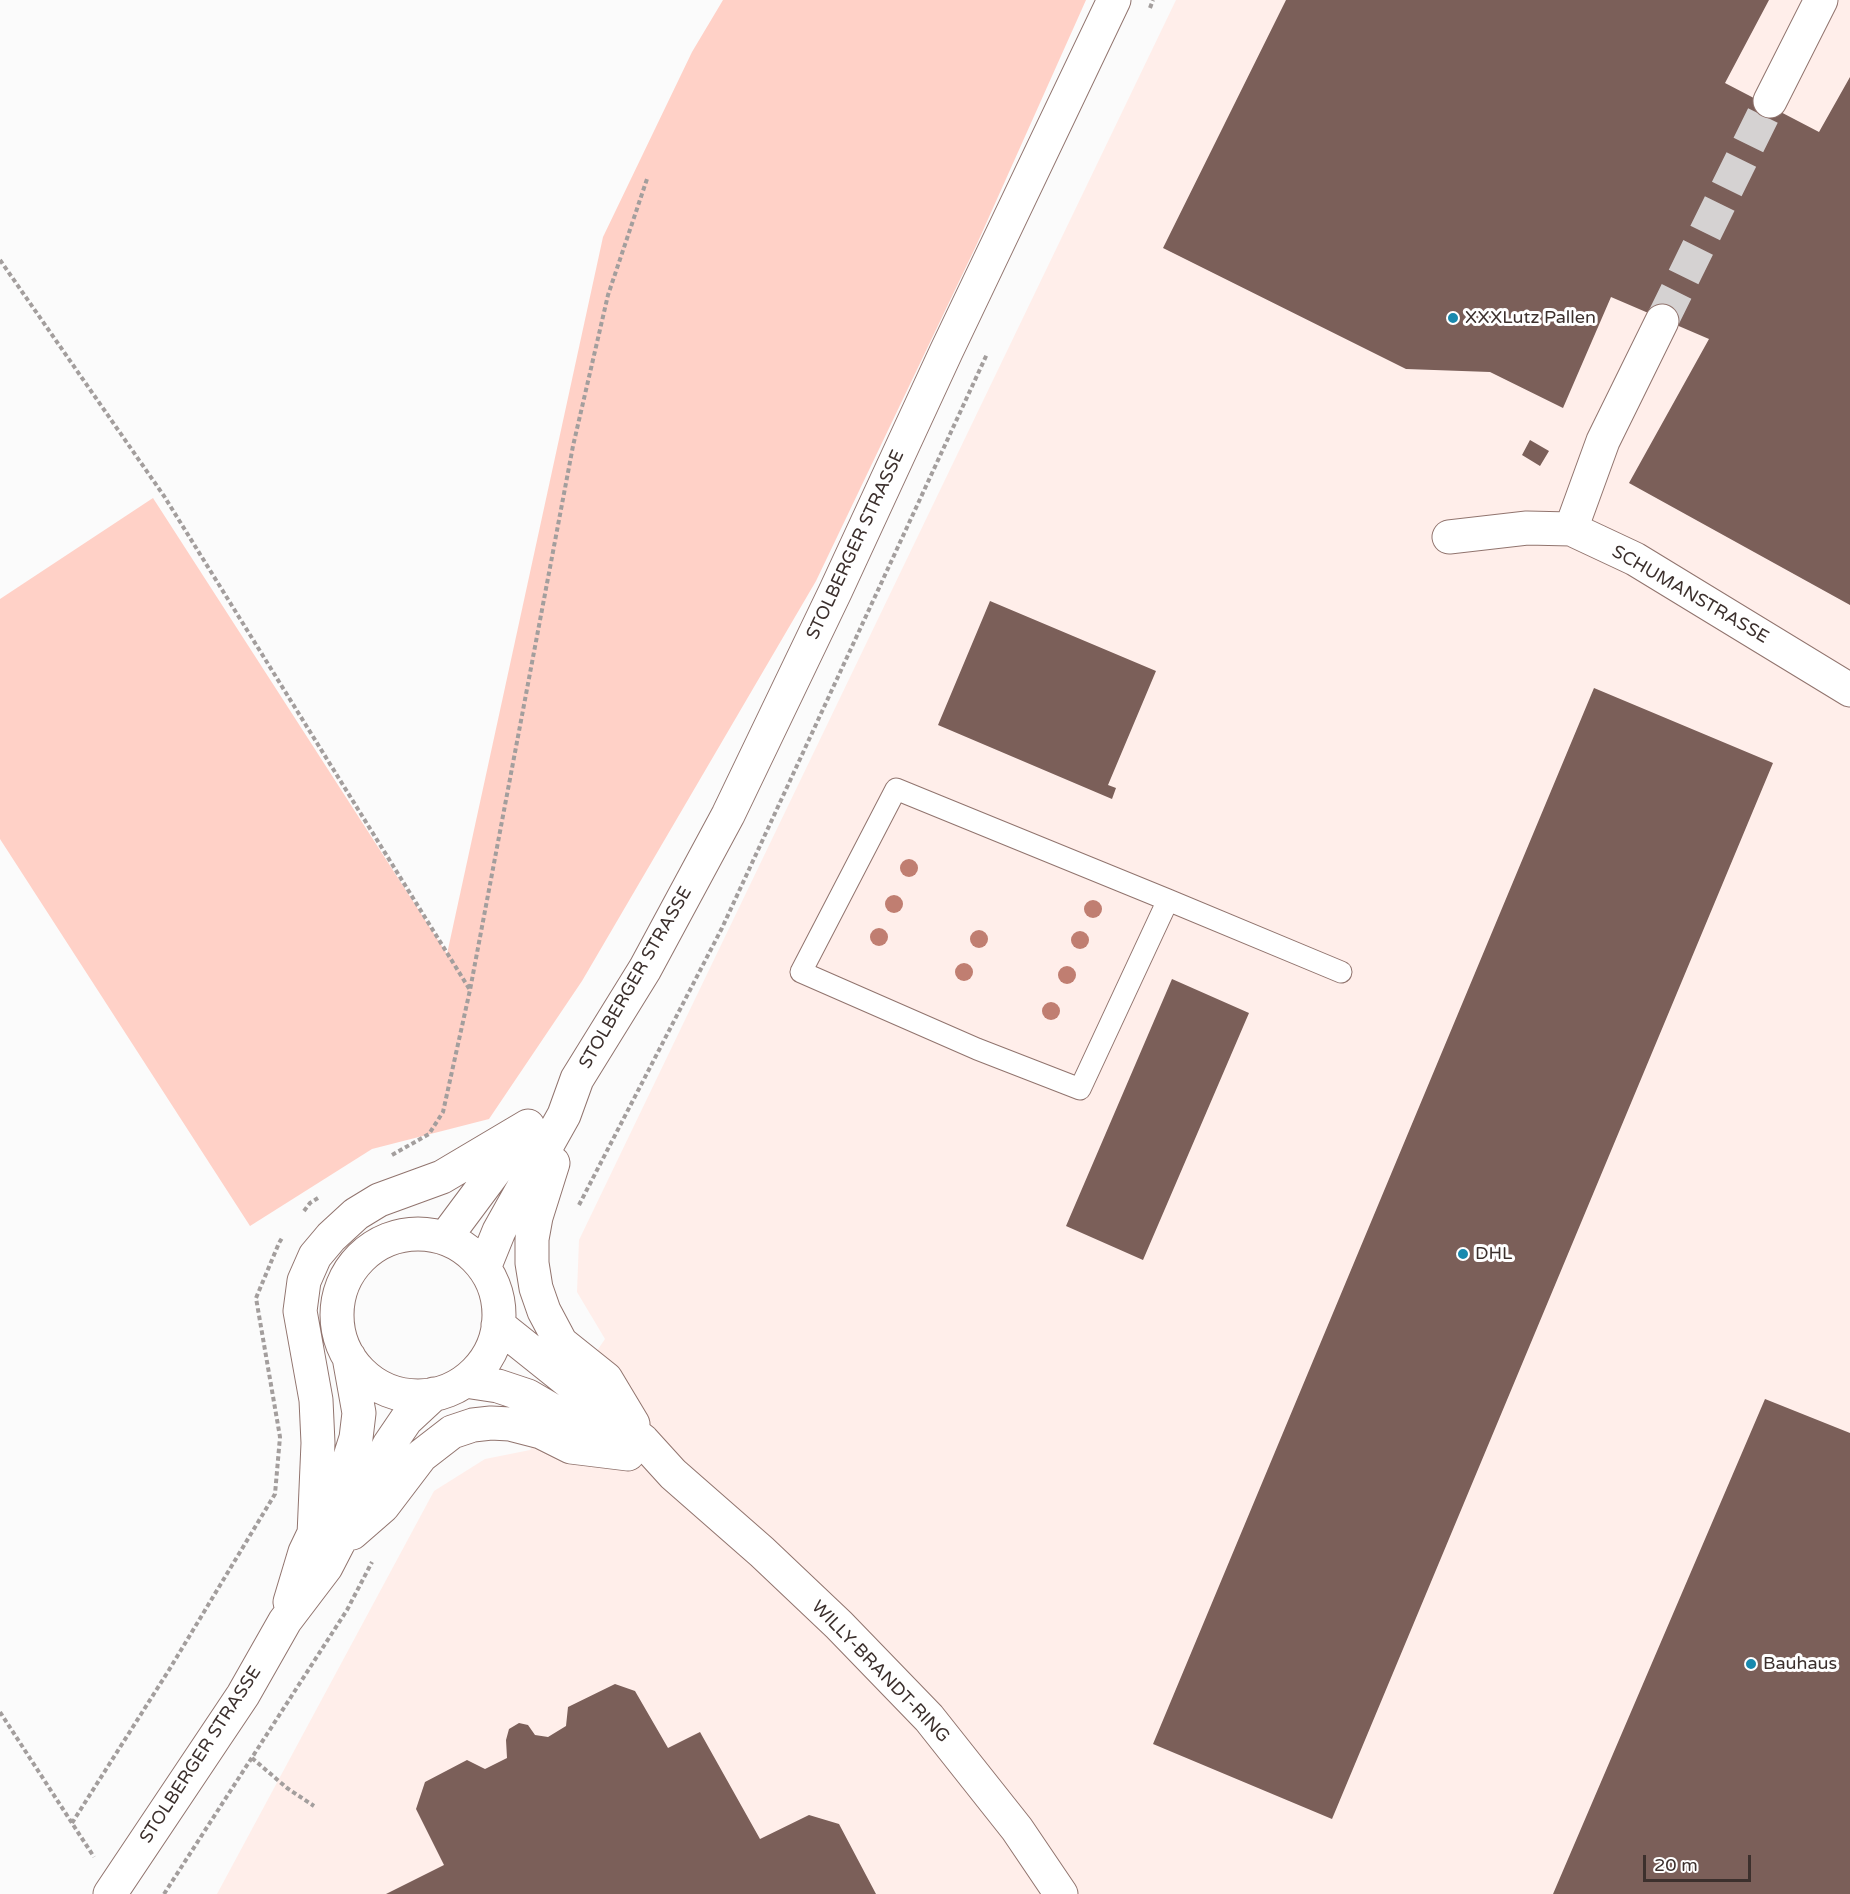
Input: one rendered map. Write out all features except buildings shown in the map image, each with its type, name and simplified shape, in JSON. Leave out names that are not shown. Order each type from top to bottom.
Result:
[{"type":"main road","name":"STOLBERGER STRASSE","points":[[484,1268],[499,1231],[564,1115],[577,1079],[645,969],[728,815],[1114,0]]},
{"type":"main road","points":[[1770,101],[1821,0]]},
{"type":"main road","points":[[1571,529],[1603,441],[1662,321]]},
{"type":"main road","name":"SCHUMANSTRASSE","points":[[1449,537],[1527,528],[1571,529],[1635,559],[1850,690]]},
{"type":"main road","name":"STOLBERGER STRASSE","points":[[445,1238],[528,1126],[577,1079]]},
{"type":"main road","points":[[326,1540],[383,1506],[421,1456],[452,1432],[473,1425],[510,1424],[541,1432],[571,1447],[635,1448],[606,1379],[561,1342],[544,1311],[536,1288],[532,1263],[532,1239],[536,1217],[551,1174],[564,1115]]},
{"type":"main road","name":"STOLBERGER STRASSE","points":[[112,1891],[243,1695],[285,1621],[326,1567],[316,1400],[300,1311],[304,1281],[315,1256],[331,1237],[356,1214],[379,1200],[442,1177],[528,1126]]},
{"type":"main road","points":[[425,1234],[445,1238],[464,1248],[484,1268],[497,1296],[498,1325],[493,1343],[484,1360],[465,1381],[434,1394],[405,1395],[381,1387],[362,1373],[349,1357],[340,1339],[337,1323],[340,1292],[354,1264],[379,1243],[394,1237],[425,1234]]},
{"type":"main road","name":"WILLY-BRANDT-RING","points":[[498,1325],[635,1448],[673,1474],[762,1552],[839,1624],[929,1718],[1017,1829],[1061,1894]]},
{"type":"main road","name":"STOLBERGER STRASSE","points":[[326,1540],[356,1438],[359,1413],[349,1357]]},
{"type":"main road","name":"WILLY-BRANDT-RING","points":[[465,1381],[498,1386],[528,1396],[635,1448]]},
{"type":"main road","name":"STOLBERGER STRASSE","points":[[326,1540],[406,1420],[434,1394]]},
{"type":"lane","points":[[1168,900],[1080,1089],[977,1049],[801,972],[896,789],[1168,900],[1341,972]]},
{"type":"path","points":[[1148,11],[1153,0]]},
{"type":"path","points":[[0,260],[164,496],[470,990],[573,446],[608,295],[647,179]]},
{"type":"path","points":[[576,1211],[722,928],[992,344]]},
{"type":"path","points":[[164,1894],[347,1610],[377,1552]]},
{"type":"path","points":[[0,1712],[72,1823],[169,1670]]},
{"type":"path","points":[[252,1758],[287,1788],[314,1806]]},
{"type":"shaded area","points":[[723,0],[1086,0],[976,246],[816,581],[582,981],[489,1119],[372,1149],[250,1226],[0,839],[0,599],[153,498],[447,954],[603,237],[692,52]]},
{"type":"shaded area","points":[[1176,0],[1850,0],[1850,1894],[217,1894],[434,1491],[485,1459],[530,1450],[605,1339],[577,1292],[579,1240]]},
{"type":"tunnel","points":[[1662,321],[1770,101]]},
{"type":"place","name":"XXXLutz Pallen","points":[[1453,318]]},
{"type":"place","name":"DHL","points":[[1463,1254]]},
{"type":"place","name":"Bauhaus","points":[[1751,1664]]}]
